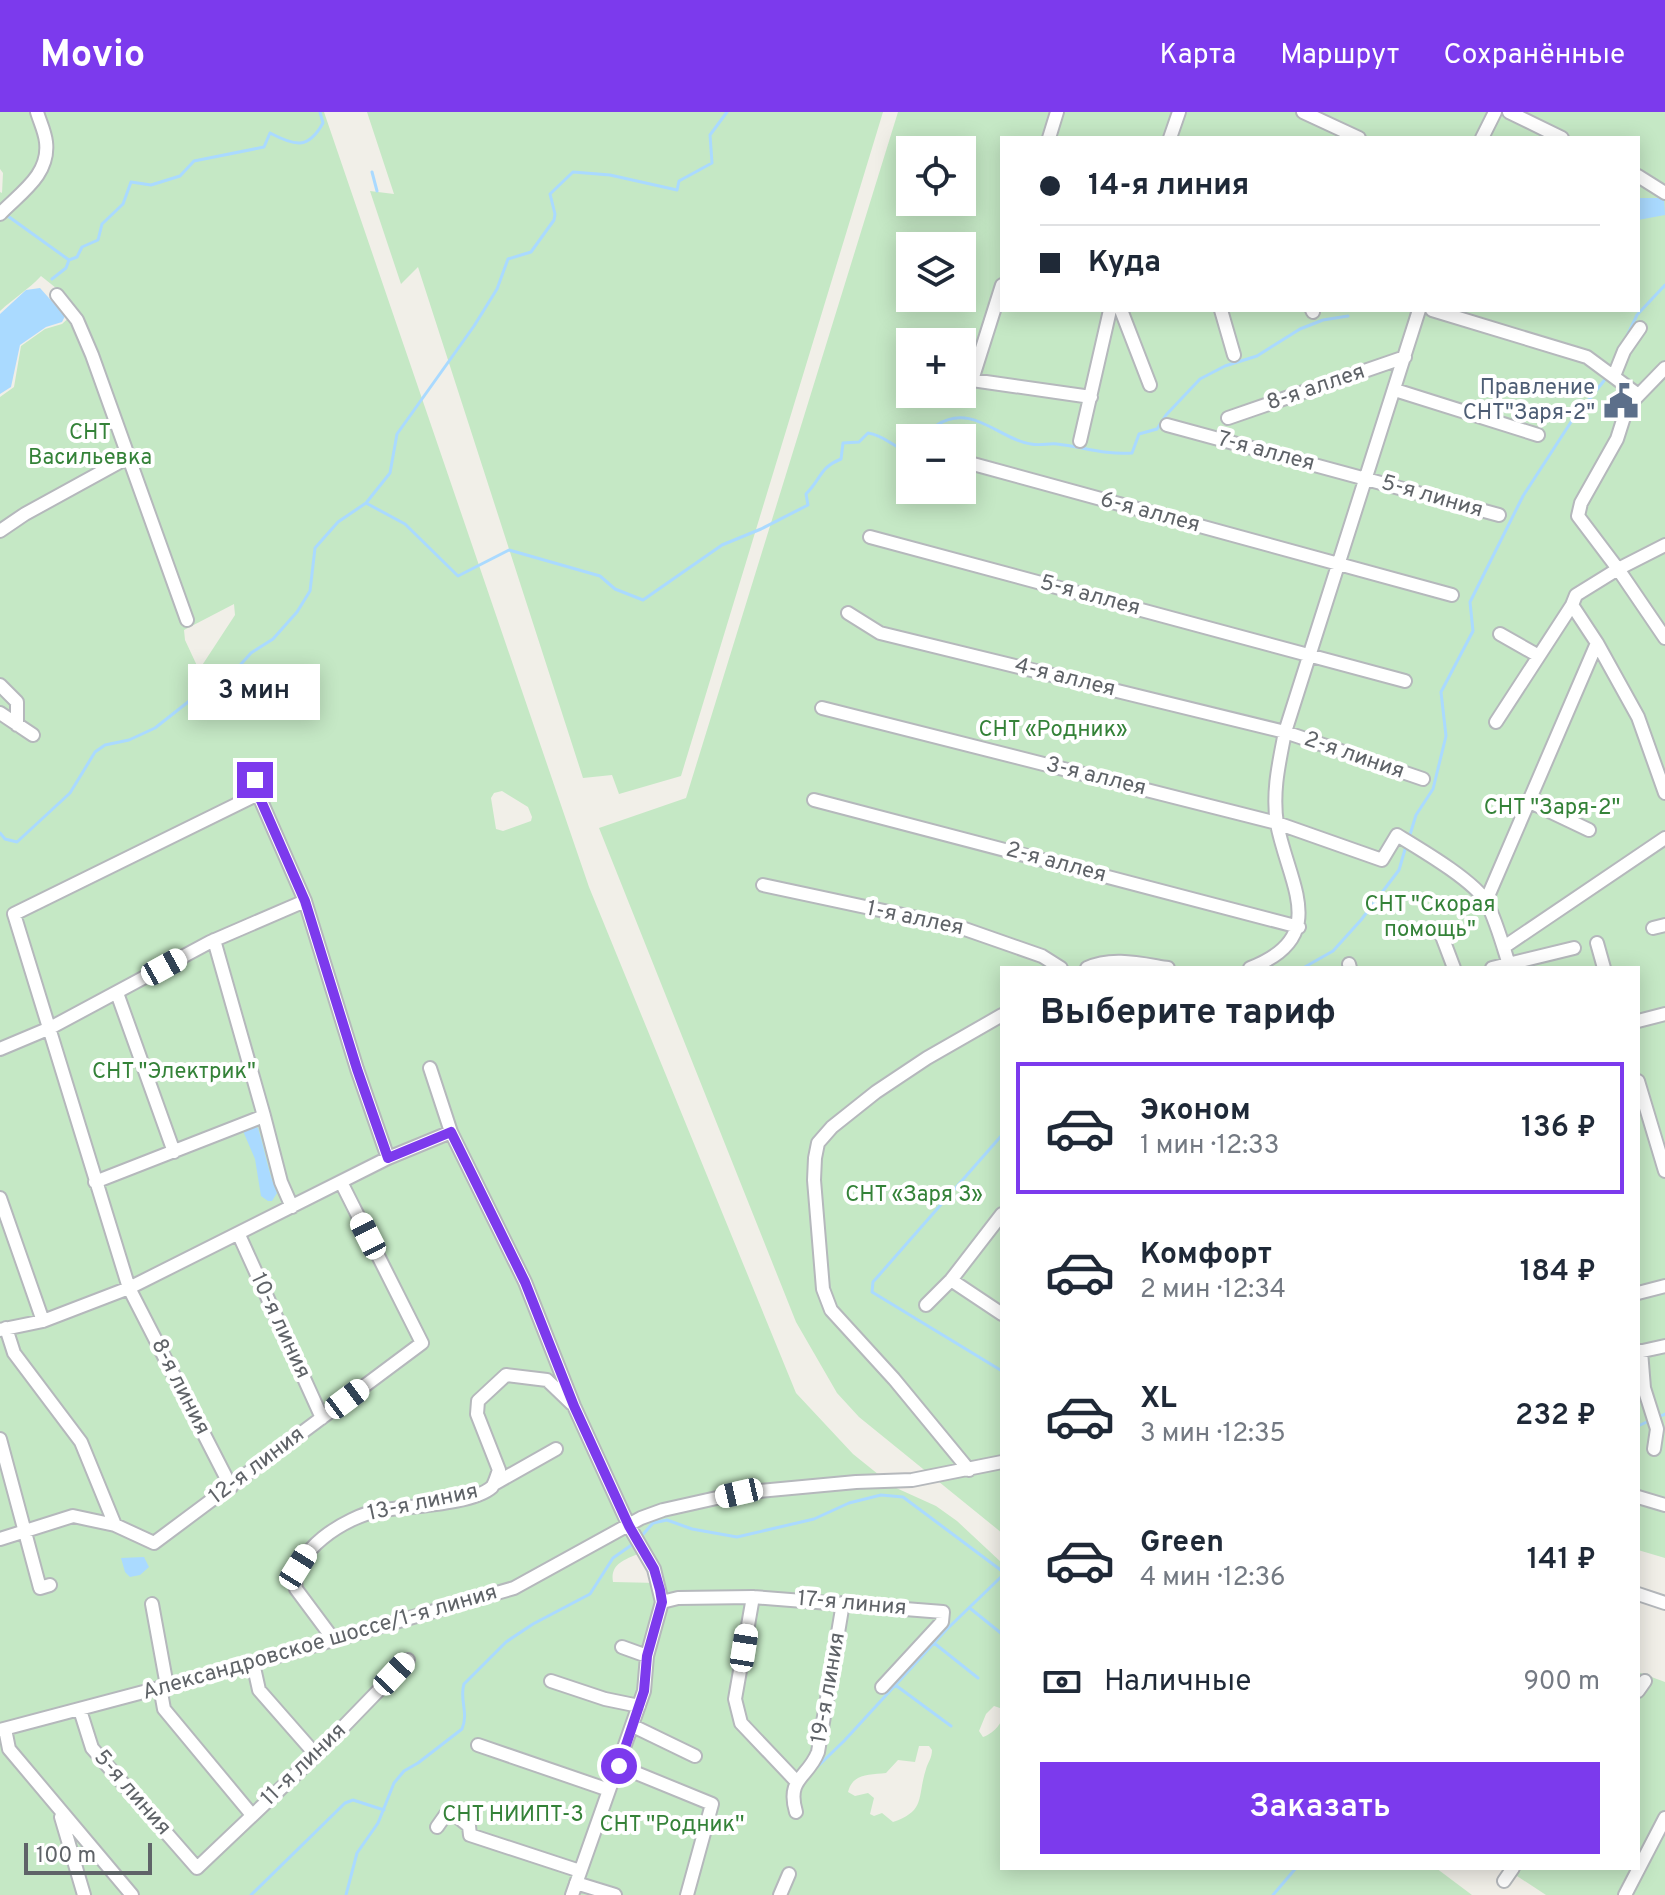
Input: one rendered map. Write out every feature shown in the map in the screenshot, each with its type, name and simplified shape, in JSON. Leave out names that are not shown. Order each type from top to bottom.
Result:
[{"type":"street","points":[[0,214],[35,181],[44,165],[47,144],[37,112]]},
{"type":"street","points":[[1050,136],[1057,112]]},
{"type":"street","points":[[1171,136],[1179,112]]},
{"type":"street","points":[[1303,112],[1355,136]]},
{"type":"street","points":[[1483,136],[1495,112]]},
{"type":"street","points":[[1509,112],[1558,136]]},
{"type":"street","points":[[1640,177],[1665,193]]},
{"type":"street","points":[[1000,291],[972,380],[1091,397]]},
{"type":"street","points":[[57,295],[77,320],[92,355],[187,620]]},
{"type":"street","points":[[1080,441],[1110,312]]},
{"type":"street","points":[[1122,312],[1150,385]]},
{"type":"street","points":[[1222,312],[1234,355]]},
{"type":"street","points":[[1255,966],[1272,959],[1299,927],[1301,910],[1277,823],[1275,787],[1285,732],[1418,312]]},
{"type":"street","points":[[1439,312],[1578,354],[1611,373],[1637,394]]},
{"type":"street","points":[[1611,373],[1640,328]]},
{"type":"street","name":"8-я аллея","points":[[1228,418],[1405,357]]},
{"type":"street","points":[[1665,368],[1637,394],[1624,417],[1617,439],[1581,503],[1578,516],[1659,616],[1665,638]]},
{"type":"street","points":[[1395,390],[1538,435]]},
{"type":"street","name":"7-я аллея","points":[[1167,425],[1365,478]]},
{"type":"street","points":[[0,531],[127,458]]},
{"type":"street","name":"6-я аллея","points":[[976,465],[1452,595]]},
{"type":"street","name":"5-я линия","points":[[1365,478],[1499,515]]},
{"type":"street","name":"5-я аллея","points":[[870,537],[1405,681]]},
{"type":"street","points":[[1496,722],[1576,595],[1665,545]]},
{"type":"street","points":[[1572,605],[1638,717],[1665,793]]},
{"type":"street","name":"4-я аллея","points":[[848,613],[880,633],[1285,732]]},
{"type":"street","points":[[1500,634],[1537,655]]},
{"type":"street","points":[[1574,948],[1510,966],[1486,901],[1597,643]]},
{"type":"street","points":[[0,685],[17,702],[17,725]]},
{"type":"street","name":"3-я аллея","points":[[822,708],[1277,823],[1382,860],[1397,835],[1478,892],[1486,901]]},
{"type":"street","points":[[0,713],[33,735]]},
{"type":"street","name":"2-я линия","points":[[1285,732],[1423,779]]},
{"type":"street","name":"8-я линия","points":[[231,1487],[129,1288],[14,914],[256,787],[305,901]]},
{"type":"street","name":"2-я аллея","points":[[814,800],[1299,927]]},
{"type":"street","points":[[1528,801],[1589,830]]},
{"type":"street","points":[[1504,947],[1665,838]]},
{"type":"street","name":"1-я аллея","points":[[763,885],[959,927],[1042,956],[1058,966]]},
{"type":"street","points":[[0,1049],[50,1028],[214,940],[305,901],[388,1158]]},
{"type":"street","points":[[1440,931],[1453,966]]},
{"type":"street","points":[[214,940],[281,1182],[292,1207]]},
{"type":"street","points":[[1597,943],[1603,966]]},
{"type":"street","points":[[1091,966],[1125,961],[1156,966]]},
{"type":"street","points":[[117,993],[174,1152]]},
{"type":"street","points":[[1640,1020],[1665,1014]]},
{"type":"street","points":[[969,1470],[894,1379],[831,1310],[823,1289],[815,1158],[818,1143],[832,1127],[876,1092],[1000,1016]]},
{"type":"street","points":[[430,1068],[451,1132],[525,1282],[574,1406],[629,1526],[654,1569],[662,1602],[647,1656],[644,1691],[576,1883]]},
{"type":"street","points":[[1640,1088],[1665,1171]]},
{"type":"street","points":[[95,1182],[264,1116]]},
{"type":"street","points":[[115,1525],[81,1442],[14,1353],[3,1329],[43,1321],[129,1288],[388,1158],[451,1132]]},
{"type":"street","name":"12-я линия","points":[[0,1539],[73,1516],[115,1525],[154,1543],[422,1343],[341,1182]]},
{"type":"street","points":[[0,1198],[3,1220],[43,1321]]},
{"type":"street","points":[[926,1305],[951,1280],[1000,1217]]},
{"type":"street","name":"10-я линия","points":[[239,1235],[322,1418]]},
{"type":"street","points":[[951,1280],[1000,1313]]},
{"type":"street","points":[[1640,1292],[1665,1286]]},
{"type":"street","points":[[1654,1449],[1657,1429],[1644,1388],[1640,1352],[1665,1346]]},
{"type":"street","name":"13-я линия","points":[[334,1640],[296,1589],[298,1567],[317,1542],[363,1515],[477,1495],[494,1484],[499,1470],[477,1414],[478,1401],[506,1375],[547,1380],[574,1406]]},
{"type":"street","points":[[0,1439],[40,1588],[50,1585]]},
{"type":"street","points":[[494,1484],[556,1449]]},
{"type":"street","name":"Александровское шоссе/1-я линия","points":[[2,1730],[253,1663],[514,1588],[641,1518],[663,1510],[739,1493],[910,1480],[1000,1462]]},
{"type":"street","points":[[1640,1498],[1665,1505]]},
{"type":"street","points":[[1640,1595],[1665,1603]]},
{"type":"street","points":[[753,1597],[735,1699],[741,1723],[796,1781],[793,1792],[796,1812]]},
{"type":"street","name":"17-я линия","points":[[662,1602],[678,1598],[753,1597],[946,1611],[942,1622],[882,1687]]},
{"type":"street","name":"19-я линия","points":[[796,1781],[818,1753],[843,1603]]},
{"type":"street","points":[[152,1604],[164,1709],[252,1815]]},
{"type":"street","points":[[622,1647],[647,1656]]},
{"type":"street","name":"11-я линия","points":[[197,1868],[316,1755],[408,1660]]},
{"type":"street","points":[[253,1663],[259,1690],[316,1755]]},
{"type":"street","points":[[551,1681],[605,1699],[639,1706]]},
{"type":"street","name":"5-я линия","points":[[80,1710],[92,1748],[197,1868]]},
{"type":"street","points":[[633,1726],[695,1756]]},
{"type":"street","points":[[2,1730],[9,1749],[132,1895]]},
{"type":"street","points":[[478,1745],[609,1790]]},
{"type":"street","points":[[620,1762],[712,1804],[687,1895]]},
{"type":"street","points":[[437,1827],[449,1810],[469,1826],[472,1835],[576,1883],[615,1895]]},
{"type":"street","points":[[60,1812],[84,1895]]},
{"type":"street","points":[[1640,1866],[1665,1818]]},
{"type":"street","points":[[1504,1881],[1512,1870]]},
{"type":"street","points":[[1625,1895],[1638,1870]]},
{"type":"street","points":[[780,1895],[789,1874]]},
{"type":"green space","points":[[0,112],[324,112],[589,887],[796,1393],[853,1454],[894,1487],[936,1506],[957,1521],[1000,1561],[1000,1708],[994,1706],[986,1714],[979,1731],[983,1737],[1000,1722],[1000,1870],[1439,1870],[1472,1895],[0,1895],[0,397],[14,387],[21,346],[45,329],[62,324],[75,312],[61,292],[41,276],[0,311],[0,192],[3,173],[0,169]],"holes":[[[234,604],[235,615],[199,670],[185,640],[184,630]],[[502,791],[528,807],[531,821],[503,831],[496,829],[491,798],[494,793]],[[639,1550],[658,1583],[613,1582],[616,1567],[638,1554]],[[919,1746],[929,1746],[932,1753],[916,1808],[904,1818],[893,1822],[882,1813],[874,1816],[870,1814],[874,1798],[868,1793],[855,1796],[848,1792],[858,1778],[886,1773],[898,1760],[915,1762]]]},
{"type":"green space","points":[[367,112],[883,112],[681,776],[619,794],[612,775],[583,778],[418,267],[401,284],[370,191],[394,194]]},
{"type":"green space","points":[[898,112],[1665,112],[1665,1286],[1640,1292],[1640,966],[1000,966],[1000,1531],[859,1417],[837,1393],[796,1322],[599,828],[686,798]]},
{"type":"green space","points":[[1665,1290],[1665,1558],[1640,1551],[1640,1296]]},
{"type":"green space","points":[[1640,1673],[1665,1682],[1665,1895],[1546,1895],[1514,1874],[1513,1870],[1640,1870]]},
{"type":"water","points":[[1640,198],[1664,198],[1665,215],[1640,220]]},
{"type":"water","points":[[40,288],[65,316],[62,322],[46,327],[20,345],[11,387],[0,394],[0,314],[26,290]]},
{"type":"water","points":[[254,1125],[258,1128],[277,1193],[272,1201],[261,1196],[255,1159],[243,1131]]},
{"type":"water","points":[[144,1557],[149,1567],[140,1575],[130,1577],[121,1558]]},
{"type":"waterway","points":[[52,279],[66,268],[69,260],[77,257],[82,247],[98,240],[102,224],[123,204],[131,182],[151,185],[180,176],[194,161],[264,147],[270,133],[294,143],[306,141],[323,123],[320,112]]},
{"type":"waterway","points":[[0,833],[5,839],[17,842],[70,793],[95,752],[105,745],[129,740],[155,728],[203,686],[220,682],[233,673],[251,653],[273,639],[297,612],[310,591],[315,548],[338,522],[366,503],[390,473],[397,434],[474,326],[497,289],[508,259],[531,252],[554,220],[550,194],[573,172],[610,175],[677,190],[679,181],[712,163],[710,135],[727,112]]},
{"type":"waterway","points":[[372,172],[377,191]]},
{"type":"waterway","points":[[5,214],[69,260]]},
{"type":"waterway","points":[[1640,312],[1665,285]]},
{"type":"waterway","points":[[1626,338],[1640,312]]},
{"type":"waterway","points":[[939,424],[962,418],[986,424],[1031,444],[1132,453],[1139,434],[1157,429],[1200,379],[1225,366],[1257,356],[1300,329],[1323,320],[1348,316]]},
{"type":"waterway","points":[[1409,838],[1416,815],[1433,789],[1446,736],[1441,692],[1473,631],[1470,602],[1523,496],[1571,422],[1607,377]]},
{"type":"waterway","points":[[366,503],[405,524],[458,576],[509,550],[600,576],[615,589],[643,600],[722,545],[808,505],[806,494],[824,470],[841,459],[843,443],[859,442],[868,433],[896,445]]},
{"type":"waterway","points":[[1307,966],[1333,951],[1361,920],[1399,870],[1406,846]]},
{"type":"waterway","points":[[1000,1137],[873,1282],[872,1292],[1000,1370]]},
{"type":"waterway","points":[[1656,1418],[1665,1414]]},
{"type":"waterway","points":[[1640,1425],[1649,1421]]},
{"type":"waterway","points":[[639,1539],[653,1523],[667,1520],[692,1529],[737,1537],[814,1519],[849,1503],[881,1495],[903,1497],[1000,1570]]},
{"type":"waterway","points":[[346,1895],[357,1853],[378,1823],[394,1783],[404,1771],[462,1729],[465,1717],[464,1684],[506,1642],[590,1594],[613,1558],[633,1544]]},
{"type":"waterway","points":[[816,1768],[946,1630],[1000,1578]]},
{"type":"waterway","points":[[971,1609],[1000,1632]]},
{"type":"waterway","points":[[934,1643],[978,1678]]},
{"type":"waterway","points":[[894,1684],[951,1726]]},
{"type":"waterway","points":[[251,1895],[345,1803],[353,1800],[384,1810]]},
{"type":"waterway","points":[[1273,1895],[1294,1870]]},
{"type":"place","name":"Правление СНТ\"Заря-2\"","points":[[1621,401]]},
{"type":"route","points":[[255,780],[258,794],[305,901],[388,1158],[451,1132],[525,1282],[574,1406],[627,1521],[654,1569],[662,1602],[647,1656],[644,1691],[619,1766]]},
{"type":"park label","name":"СНТ Васильевка","points":[[90,446]]},
{"type":"park label","name":"СНТ «Родник»","points":[[1053,730]]},
{"type":"park label","name":"СНТ \"Заря-2\"","points":[[1552,808]]},
{"type":"park label","name":"СНТ \"Скорая помощь\"","points":[[1430,918]]},
{"type":"park label","name":"СНТ \"Электрик\"","points":[[174,1072]]},
{"type":"park label","name":"СНТ «Заря 3»","points":[[914,1195]]},
{"type":"park label","name":"СНТ НИИПТ-3","points":[[513,1815]]},
{"type":"park label","name":"СНТ ''Родник''","points":[[672,1825]]}]
